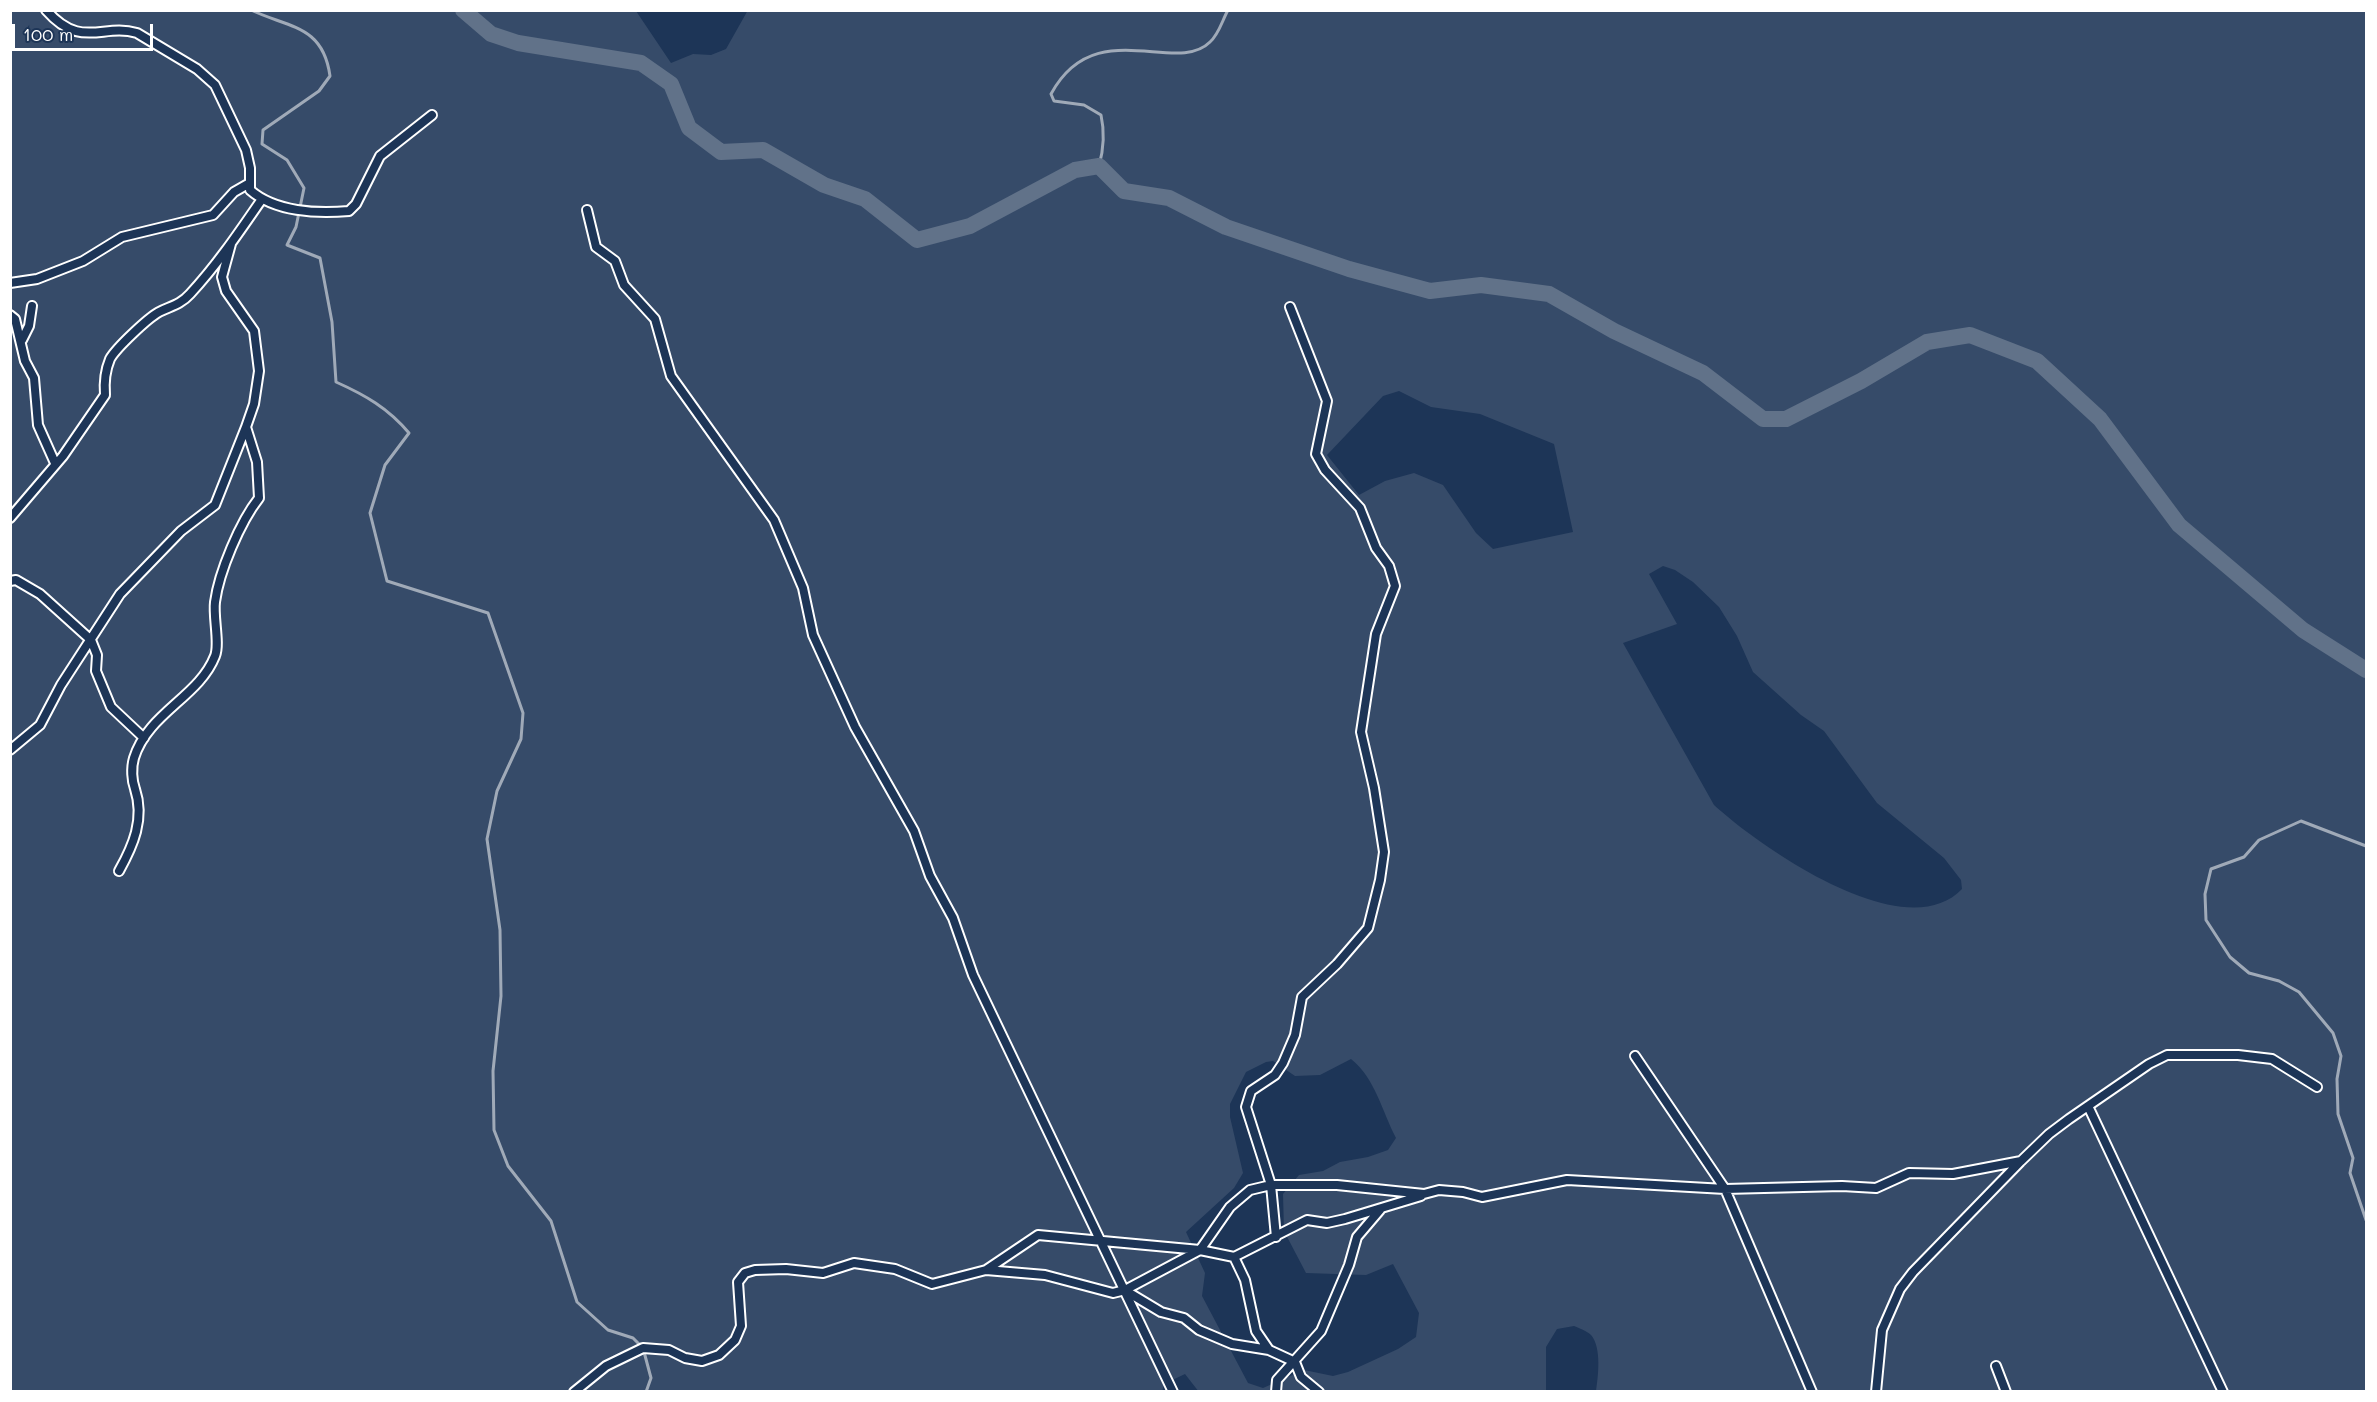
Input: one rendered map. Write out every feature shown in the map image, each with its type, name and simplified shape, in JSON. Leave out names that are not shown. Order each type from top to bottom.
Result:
[{"type":"street","points":[[46,10],[58,21],[80,33],[91,35],[128,31],[137,33],[206,76],[220,94],[246,150],[250,168],[248,184],[250,190],[276,207],[328,212],[349,211],[356,204],[380,156],[432,115]]},
{"type":"street","points":[[10,283],[37,279],[83,261],[122,237],[213,215],[234,192],[248,184]]},
{"type":"street","points":[[10,518],[55,463],[105,395],[104,384],[111,358],[140,326],[160,312],[175,308],[190,295],[262,199]]},
{"type":"street","points":[[587,210],[596,247],[615,261],[624,285],[655,319],[671,376],[774,520],[803,588],[813,635],[855,727],[914,831],[930,876],[953,918],[973,975],[1173,1392]]},
{"type":"street","points":[[10,750],[40,724],[61,685],[120,594],[181,531],[215,504],[254,404],[259,371],[254,331],[226,291],[222,277],[231,243]]},
{"type":"street","points":[[22,340],[29,326],[32,306]]},
{"type":"street","points":[[1276,1237],[1271,1185],[1246,1107],[1251,1091],[1275,1075],[1282,1063],[1296,1035],[1302,997],[1337,964],[1368,928],[1380,880],[1384,852],[1381,824],[1361,732],[1376,634],[1395,586],[1389,566],[1376,548],[1360,508],[1325,470],[1316,454],[1327,401],[1290,307]]},
{"type":"street","points":[[10,315],[15,319],[22,340],[25,361],[34,378],[38,425],[55,463]]},
{"type":"street","points":[[118,871],[137,834],[139,819],[132,784],[133,760],[149,727],[199,680],[216,655],[215,602],[220,583],[250,509],[259,498],[257,462],[246,426]]},
{"type":"street","points":[[10,581],[16,580],[40,594],[92,640],[97,655],[96,671],[111,707],[144,738]]},
{"type":"street","points":[[1876,1392],[1882,1330],[1900,1289],[1913,1272],[2021,1161],[2049,1134],[2088,1106],[2149,1064],[2167,1055],[2238,1055],[2272,1059],[2317,1087]]},
{"type":"street","points":[[1635,1056],[1725,1190],[1812,1392]]},
{"type":"street","points":[[2088,1106],[2223,1392]]},
{"type":"street","points":[[986,1270],[1038,1235],[1200,1250],[1234,1257],[1306,1220],[1327,1222],[1380,1210],[1439,1190],[1482,1197],[1568,1180],[1725,1190],[1842,1186],[1876,1188],[1909,1173],[1953,1174],[2021,1161]]},
{"type":"street","points":[[574,1392],[606,1366],[643,1347],[669,1350],[685,1358],[702,1361],[719,1355],[735,1340],[741,1326],[738,1282],[745,1273],[755,1269],[823,1272],[854,1263],[895,1269],[932,1284],[986,1270],[1045,1275],[1113,1293],[1125,1290],[1200,1250],[1230,1207],[1250,1190],[1271,1185],[1337,1185],[1424,1194]]},
{"type":"street","points":[[1276,1392],[1277,1380],[1296,1362],[1321,1331],[1349,1265],[1357,1237],[1380,1210]]},
{"type":"street","points":[[1234,1257],[1245,1280],[1256,1331],[1269,1350]]},
{"type":"street","points":[[1125,1290],[1161,1312],[1184,1318],[1198,1330],[1232,1344],[1269,1350],[1296,1362],[1301,1377],[1319,1392]]},
{"type":"street","points":[[1996,1366],[2006,1392]]},
{"type":"shaded area","points":[[748,10],[2366,11],[2366,1391],[1596,1391],[1597,1347],[1591,1335],[1574,1326],[1557,1329],[1546,1347],[1546,1392],[1199,1392],[1185,1374],[1164,1384],[1162,1392],[11,1391],[10,11],[636,11],[671,63],[693,54],[711,55],[726,49]],"holes":[[[1399,391],[1431,407],[1480,414],[1554,444],[1573,532],[1493,549],[1476,533],[1443,485],[1414,473],[1385,481],[1359,495],[1327,455],[1383,396]],[[1663,566],[1675,570],[1693,582],[1719,607],[1737,636],[1753,672],[1801,715],[1824,731],[1877,803],[1944,858],[1961,880],[1962,889],[1937,904],[1906,907],[1871,900],[1834,885],[1798,866],[1764,844],[1714,805],[1623,643],[1677,624],[1649,574]],[[1351,1059],[1372,1085],[1396,1138],[1388,1150],[1368,1157],[1340,1162],[1323,1171],[1299,1175],[1283,1194],[1284,1231],[1306,1273],[1366,1275],[1393,1264],[1419,1313],[1416,1337],[1398,1349],[1348,1372],[1333,1376],[1304,1370],[1263,1388],[1248,1383],[1202,1296],[1205,1273],[1186,1232],[1234,1188],[1243,1173],[1230,1117],[1230,1104],[1246,1072],[1273,1061],[1295,1076],[1320,1075]]]},
{"type":"waterway","points":[[251,10],[291,25],[312,37],[326,59],[330,76],[319,91],[263,130],[262,144],[287,160],[304,188],[296,227],[287,245],[320,258],[332,322],[336,382],[376,403],[393,416],[409,433],[385,465],[370,513],[387,581],[488,613],[523,713],[521,739],[497,791],[487,839],[500,930],[501,996],[493,1071],[494,1130],[508,1166],[551,1221],[577,1302],[608,1330],[633,1338],[643,1348],[651,1378],[646,1392]]},
{"type":"waterway","points":[[463,10],[491,34],[518,43],[641,63],[671,84],[689,128],[721,152],[763,150],[824,185],[865,199],[917,240],[970,226],[1075,170],[1099,166],[1124,191],[1169,198],[1226,227],[1349,269],[1430,291],[1481,285],[1549,294],[1614,331],[1703,373],[1763,419],[1786,419],[1861,381],[1927,342],[1970,335],[2037,361],[2100,419],[2179,525],[2303,630],[2366,670]]},
{"type":"waterway","points":[[1099,166],[1103,140],[1101,115],[1084,105],[1054,101],[1051,94],[1069,70],[1090,56],[1112,51],[1177,53],[1195,51],[1213,39],[1228,10]]},
{"type":"waterway","points":[[2356,663],[2366,676]]},
{"type":"waterway","points":[[2366,846],[2301,821],[2259,840],[2244,857],[2211,869],[2205,894],[2206,920],[2230,957],[2249,973],[2279,981],[2299,992],[2333,1033],[2341,1056],[2337,1079],[2338,1114],[2353,1158],[2350,1173],[2366,1220]]}]
